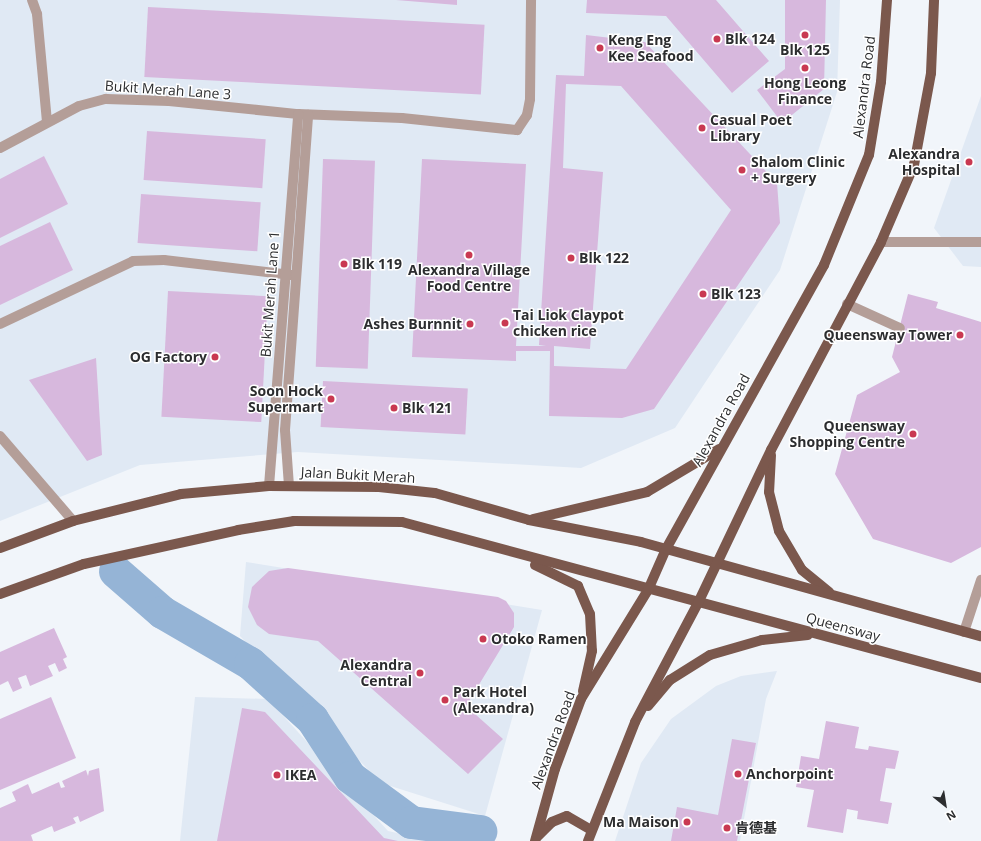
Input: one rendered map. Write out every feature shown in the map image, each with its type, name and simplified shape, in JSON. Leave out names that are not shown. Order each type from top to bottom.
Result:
[{"type":"main road","name":"Alexandra Road","points":[[536,839],[555,769],[581,699],[648,590],[666,549],[824,265],[869,155],[881,82],[887,0]]},
{"type":"main road","points":[[588,841],[591,830],[635,722],[698,603],[716,561],[771,450],[881,242],[914,165],[931,73],[934,0]]},
{"type":"main road","points":[[529,520],[647,492],[721,448]]},
{"type":"main road","points":[[771,450],[769,492],[779,531],[802,570],[834,596]]},
{"type":"main road","name":"Jalan Bukit Merah","points":[[0,548],[73,521],[181,494],[269,486],[379,487],[435,493],[529,520],[716,561]]},
{"type":"main road","points":[[0,594],[84,564],[294,521],[402,522],[517,556],[698,603]]},
{"type":"main road","points":[[517,556],[578,586],[587,607],[592,651],[581,699]]},
{"type":"main road","name":"Queensway","points":[[716,561],[964,632],[980,634]]},
{"type":"main road","name":"Queensway","points":[[698,603],[981,678]]},
{"type":"main road","points":[[635,722],[670,680],[710,655],[762,640],[814,634]]},
{"type":"main road","points":[[536,839],[552,822],[567,816],[591,830]]},
{"type":"street","points":[[32,0],[37,14],[48,122]]},
{"type":"street","points":[[303,115],[402,118],[517,130],[527,115],[530,99],[530,0]]},
{"type":"street","name":"Bukit Merah Lane 3","points":[[0,148],[93,100],[169,101],[303,115]]},
{"type":"street","name":"Bukit Merah Lane 1","points":[[269,486],[290,275],[303,115]]},
{"type":"street","points":[[881,242],[981,242]]},
{"type":"street","points":[[0,324],[133,261],[164,260],[290,275]]},
{"type":"street","name":"Bukit Merah Lane 1","points":[[290,275],[285,430],[290,486]]},
{"type":"street","points":[[847,304],[900,328]]},
{"type":"street","points":[[0,436],[73,521]]},
{"type":"street","points":[[964,632],[981,580]]},
{"type":"shaded area","points":[[0,0],[840,0],[837,92],[780,270],[675,428],[581,468],[298,452],[140,465],[0,521]]},
{"type":"shaded area","name":"Alexandra Hospital","points":[[981,96],[981,267],[963,266],[934,228]]},
{"type":"shaded area","points":[[246,562],[542,610],[485,816],[381,783],[240,636]]},
{"type":"shaded area","points":[[777,671],[766,699],[740,841],[615,841],[641,763],[671,719],[716,686],[741,676]]},
{"type":"shaded area","name":"IKEA","points":[[195,697],[268,699],[388,831],[434,841],[180,841]]},
{"type":"building","points":[[396,0],[457,0],[457,5]]},
{"type":"building","name":"Blk 124","points":[[587,0],[716,0],[769,61],[732,93],[666,16],[586,13]]},
{"type":"building","name":"Blk 125","points":[[785,0],[826,0],[824,89],[782,123],[757,90],[785,69]]},
{"type":"building","points":[[148,7],[485,25],[481,95],[144,77]]},
{"type":"building","points":[[586,35],[645,42],[777,183],[780,223],[654,409],[622,418],[549,416],[550,351],[516,351],[516,361],[412,357],[422,159],[526,164],[516,346],[546,346],[539,345],[556,75],[584,76]],"holes":[[[566,84],[621,86],[731,210],[626,369],[554,366],[554,346],[590,349],[603,172],[563,168]]]},
{"type":"building","points":[[147,131],[266,139],[262,188],[144,180]]},
{"type":"building","points":[[44,156],[68,204],[0,238],[0,179]]},
{"type":"building","name":"Blk 119","points":[[323,159],[375,161],[368,369],[316,367]]},
{"type":"building","points":[[141,194],[261,202],[257,251],[138,243]]},
{"type":"building","points":[[50,222],[73,270],[0,305],[0,246]]},
{"type":"building","name":"OG Factory","points":[[168,291],[268,296],[261,422],[161,417]]},
{"type":"building","name":"Queensway Shopping Centre","points":[[908,294],[938,302],[936,308],[981,322],[981,547],[951,563],[873,539],[835,474],[857,395],[900,372],[892,357]]},
{"type":"building","points":[[96,358],[102,455],[87,461],[29,380]]},
{"type":"building","name":"Blk 121","points":[[323,381],[468,389],[465,435],[321,427]]},
{"type":"building","name":"Alexandra Central","points":[[288,568],[498,597],[506,601],[514,613],[514,627],[466,706],[503,739],[468,774],[318,641],[269,634],[257,625],[248,607],[252,587],[269,571]]},
{"type":"building","points":[[54,628],[67,657],[63,659],[67,668],[59,672],[55,663],[48,666],[53,676],[30,686],[26,675],[18,678],[22,688],[13,692],[8,681],[0,685],[0,652]]},
{"type":"building","points":[[51,697],[76,758],[0,790],[0,719]]},
{"type":"building","name":"IKEA","points":[[242,708],[265,712],[384,838],[398,841],[217,841]]},
{"type":"building","points":[[826,721],[859,727],[855,748],[868,750],[869,746],[899,751],[895,769],[886,768],[880,801],[892,803],[888,824],[857,819],[858,811],[847,809],[843,833],[807,827],[814,790],[796,787],[801,756],[819,759]]},
{"type":"building","name":"Anchorpoint","points":[[732,739],[756,743],[737,841],[671,841],[677,807],[718,815]]},
{"type":"building","points":[[99,768],[104,811],[80,822],[78,816],[73,818],[76,823],[54,832],[52,826],[31,835],[33,841],[0,841],[0,808],[16,801],[12,792],[28,784],[32,794],[59,782],[61,788],[65,787],[62,781],[86,770],[88,776],[89,771]]},
{"type":"waterway","points":[[115,571],[162,612],[250,663],[312,719],[350,777],[411,822],[480,831]]},
{"type":"place","name":"Blk 125","points":[[805,35]]},
{"type":"place","name":"Blk 124","points":[[717,39]]},
{"type":"place","name":"Keng Eng Kee Seafood","points":[[600,48]]},
{"type":"place","name":"Hong Leong Finance","points":[[805,68]]},
{"type":"place","name":"Casual Poet Library","points":[[702,128]]},
{"type":"place","name":"Alexandra Hospital","points":[[969,162]]},
{"type":"place","name":"Shalom Clinic + Surgery","points":[[742,170]]},
{"type":"place","name":"Alexandra Village Food Centre","points":[[469,255]]},
{"type":"place","name":"Blk 122","points":[[571,258]]},
{"type":"place","name":"Blk 119","points":[[344,264]]},
{"type":"place","name":"Blk 123","points":[[703,294]]},
{"type":"place","name":"Tai Liok Claypot chicken rice","points":[[505,323]]},
{"type":"place","name":"Ashes Burnnit","points":[[470,324]]},
{"type":"place","name":"Queensway Tower","points":[[960,335]]},
{"type":"place","name":"OG Factory","points":[[215,357]]},
{"type":"place","name":"Soon Hock Supermart","points":[[331,399]]},
{"type":"place","name":"Blk 121","points":[[394,408]]},
{"type":"place","name":"Queensway Shopping Centre","points":[[913,434]]},
{"type":"place","name":"Otoko Ramen","points":[[483,639]]},
{"type":"place","name":"Alexandra Central","points":[[420,673]]},
{"type":"place","name":"Park Hotel (Alexandra)","points":[[445,700]]},
{"type":"place","name":"Anchorpoint","points":[[738,774]]},
{"type":"place","name":"IKEA","points":[[277,775]]},
{"type":"place","name":"Ma Maison","points":[[687,822]]},
{"type":"place","name":"肯德基","points":[[727,828]]}]
